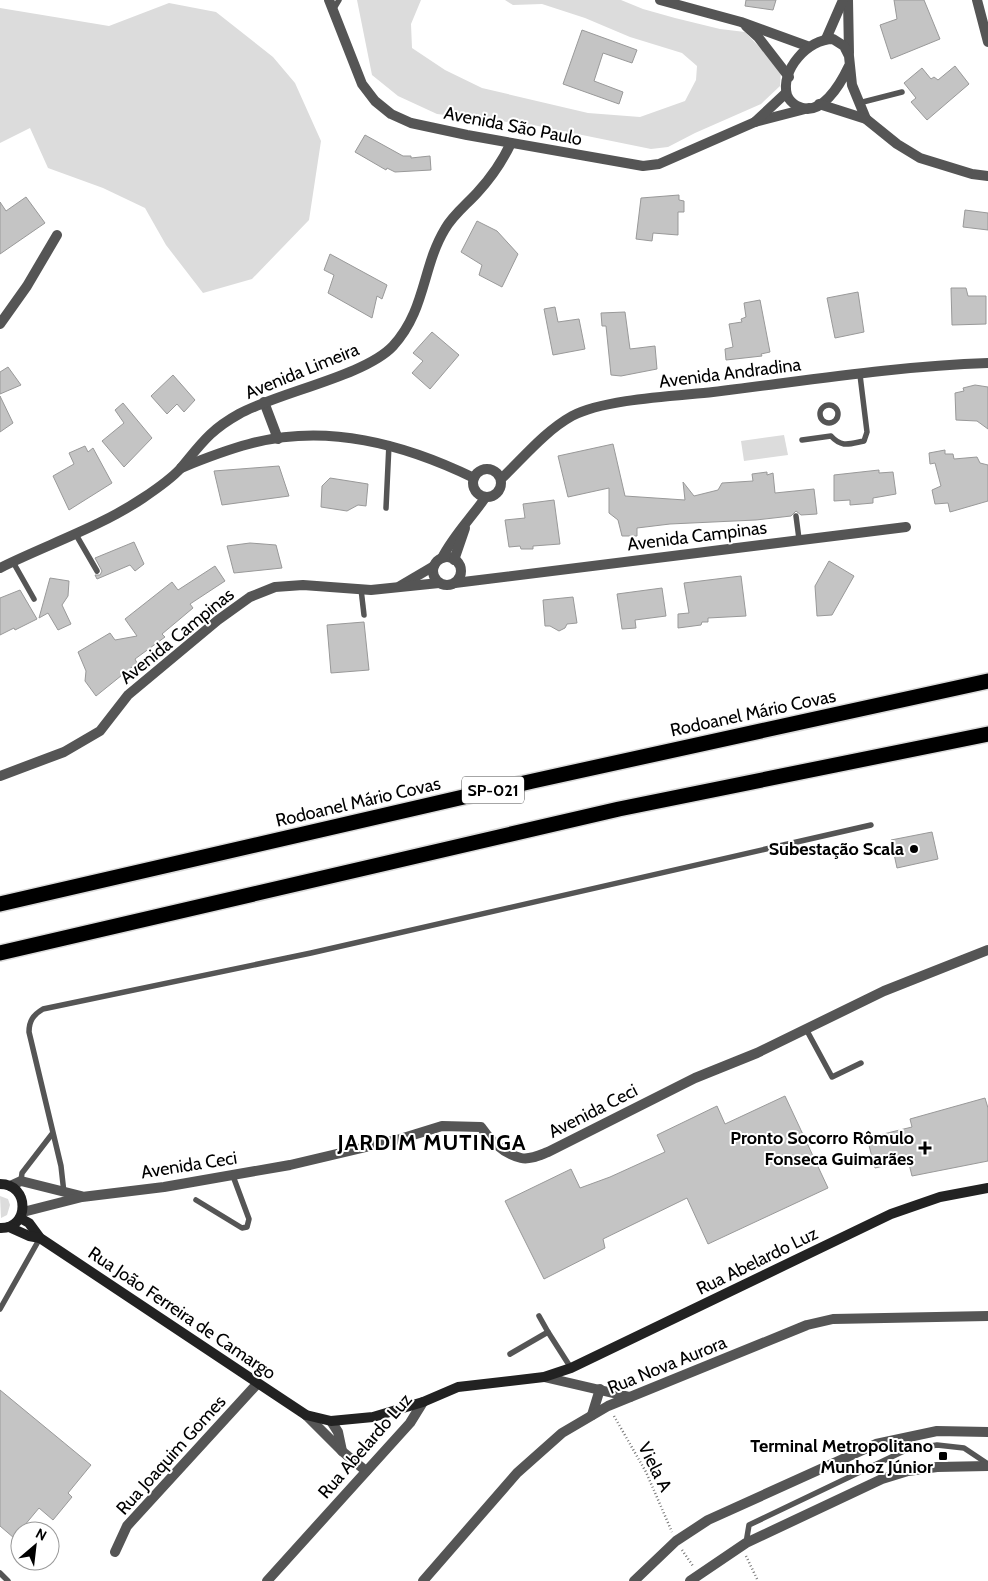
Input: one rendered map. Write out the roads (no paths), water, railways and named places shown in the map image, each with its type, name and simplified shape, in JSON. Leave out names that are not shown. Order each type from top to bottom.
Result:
[{"type":"highway","name":"Rodoanel Mário Covas","points":[[0,904],[533,781],[988,681]]},
{"type":"highway","name":"SP-021","points":[[0,953],[531,828],[988,734]]},
{"type":"main road","points":[[5,1185],[16,1189],[23,1199],[22,1215],[5,1227]]},
{"type":"main road","name":"Rua Abelardo Luz","points":[[423,1402],[458,1387],[544,1377],[571,1368],[891,1214],[940,1197],[988,1188]]},
{"type":"main road","name":"Rua João Ferreira de Camargo","points":[[22,1215],[40,1238],[306,1415],[331,1421],[372,1417],[423,1402]]},
{"type":"main road","name":"Rua João Ferreira de Camargo","points":[[5,1227],[40,1238]]},
{"type":"street","points":[[660,0],[741,22],[807,46]]},
{"type":"street","points":[[826,39],[843,0]]},
{"type":"street","points":[[848,0],[849,61],[852,84],[866,119],[897,144],[920,158],[956,170],[988,176]]},
{"type":"street","points":[[977,0],[988,42]]},
{"type":"street","name":"Avenida São Paulo","points":[[331,5],[362,84],[375,101],[391,114],[411,123],[610,161],[651,165],[659,164],[755,122],[814,106]]},
{"type":"street","points":[[741,22],[758,37],[789,77]]},
{"type":"street","points":[[814,106],[838,88],[849,61],[844,46],[833,39],[826,39],[807,46],[796,60],[789,77],[786,93],[791,103],[800,108],[814,106],[866,119]]},
{"type":"street","name":"Avenida São Paulo","points":[[755,122],[786,93]]},
{"type":"street","name":"Avenida Limeira","points":[[0,568],[130,506],[180,469],[196,447],[218,427],[264,402],[360,368],[392,348],[408,327],[422,295],[444,230],[458,211],[502,164],[511,143]]},
{"type":"street","points":[[0,324],[27,286],[58,235]]},
{"type":"street","name":"Avenida Andradina","points":[[501,479],[554,427],[572,416],[591,408],[860,375],[988,363]]},
{"type":"street","points":[[264,402],[278,439]]},
{"type":"street","points":[[180,469],[250,443],[306,435],[389,444],[430,458],[474,478]]},
{"type":"street","points":[[492,469],[501,479],[502,486],[499,493],[493,497],[486,498],[475,491],[474,478],[478,472],[492,469]]},
{"type":"street","points":[[442,558],[454,560],[459,564],[460,571],[455,583],[447,585],[439,583],[433,572],[434,566],[442,558],[450,542],[465,527],[486,498]]},
{"type":"street","name":"Avenida Campinas","points":[[455,583],[906,526]]},
{"type":"street","points":[[454,560],[465,527]]},
{"type":"street","name":"Avenida Campinas","points":[[397,588],[434,566]]},
{"type":"street","name":"Avenida Campinas","points":[[460,571],[492,577]]},
{"type":"street","name":"Avenida Campinas","points":[[0,776],[64,752],[100,731],[128,695],[218,620],[250,597],[275,587],[303,585],[362,589],[397,588],[439,583]]},
{"type":"street","name":"Avenida Ceci","points":[[22,1215],[64,1197],[233,1176],[400,1140],[442,1126],[481,1127],[490,1141],[521,1158],[530,1158],[548,1152],[695,1078],[757,1053],[884,990],[988,950]]},
{"type":"street","points":[[5,1185],[21,1181]]},
{"type":"street","name":"Avenida Ceci","points":[[21,1181],[64,1197]]},
{"type":"street","name":"Rua Nova Aurora","points":[[423,1581],[511,1479],[538,1452],[562,1432],[608,1406],[807,1325],[833,1319],[988,1316]]},
{"type":"street","name":"Rua Abelardo Luz","points":[[544,1377],[630,1397]]},
{"type":"street","name":"Rua Joaquim Gomes","points":[[115,1552],[128,1526],[257,1384]]},
{"type":"street","points":[[592,1415],[600,1389]]},
{"type":"street","name":"Rua Abelardo Luz","points":[[267,1581],[410,1423],[423,1402]]},
{"type":"street","name":"Rua João Ferreira de Camargo","points":[[306,1415],[366,1472]]},
{"type":"street","points":[[331,1421],[338,1432],[343,1452]]},
{"type":"street","points":[[634,1581],[676,1541],[708,1520],[748,1500],[876,1444],[937,1431],[988,1432]]},
{"type":"street","points":[[694,1578],[743,1545],[882,1479],[908,1471],[937,1467],[988,1465]]},
{"type":"lane","points":[[331,5],[339,0]]},
{"type":"lane","points":[[858,103],[902,92]]},
{"type":"lane","points":[[829,424],[831,436],[837,443],[844,445],[864,441],[866,438],[867,432],[860,375]]},
{"type":"lane","points":[[802,440],[831,436]]},
{"type":"lane","points":[[386,508],[389,444]]},
{"type":"lane","points":[[796,516],[799,539]]},
{"type":"lane","points":[[75,533],[98,571]]},
{"type":"lane","points":[[13,562],[34,599]]},
{"type":"lane","points":[[362,589],[364,615]]},
{"type":"lane","points":[[64,1197],[61,1166],[29,1032],[29,1024],[32,1017],[43,1009],[311,952],[871,825]]},
{"type":"lane","points":[[806,1029],[832,1078],[861,1063]]},
{"type":"lane","points":[[21,1181],[22,1173],[52,1134]]},
{"type":"lane","points":[[196,1200],[242,1228],[247,1227],[249,1219],[233,1176]]},
{"type":"lane","points":[[0,1309],[40,1238]]},
{"type":"lane","points":[[539,1316],[571,1368]]},
{"type":"lane","points":[[510,1354],[548,1332]]},
{"type":"lane","points":[[743,1545],[749,1525],[906,1450],[937,1446],[964,1448],[988,1465]]},
{"type":"lane","points":[[0,1572],[8,1581]]},
{"type":"place","name":"Subestação Scala","points":[[914,849]]},
{"type":"place","name":"Pronto Socorro Rômulo Fonseca Guimarães","points":[[925,1148]]},
{"type":"place","name":"Terminal Metropolitano Munhoz Júnior","points":[[943,1456]]},
{"type":"district","name":"JARDIM MUTINGA","points":[[432,1142]]}]
